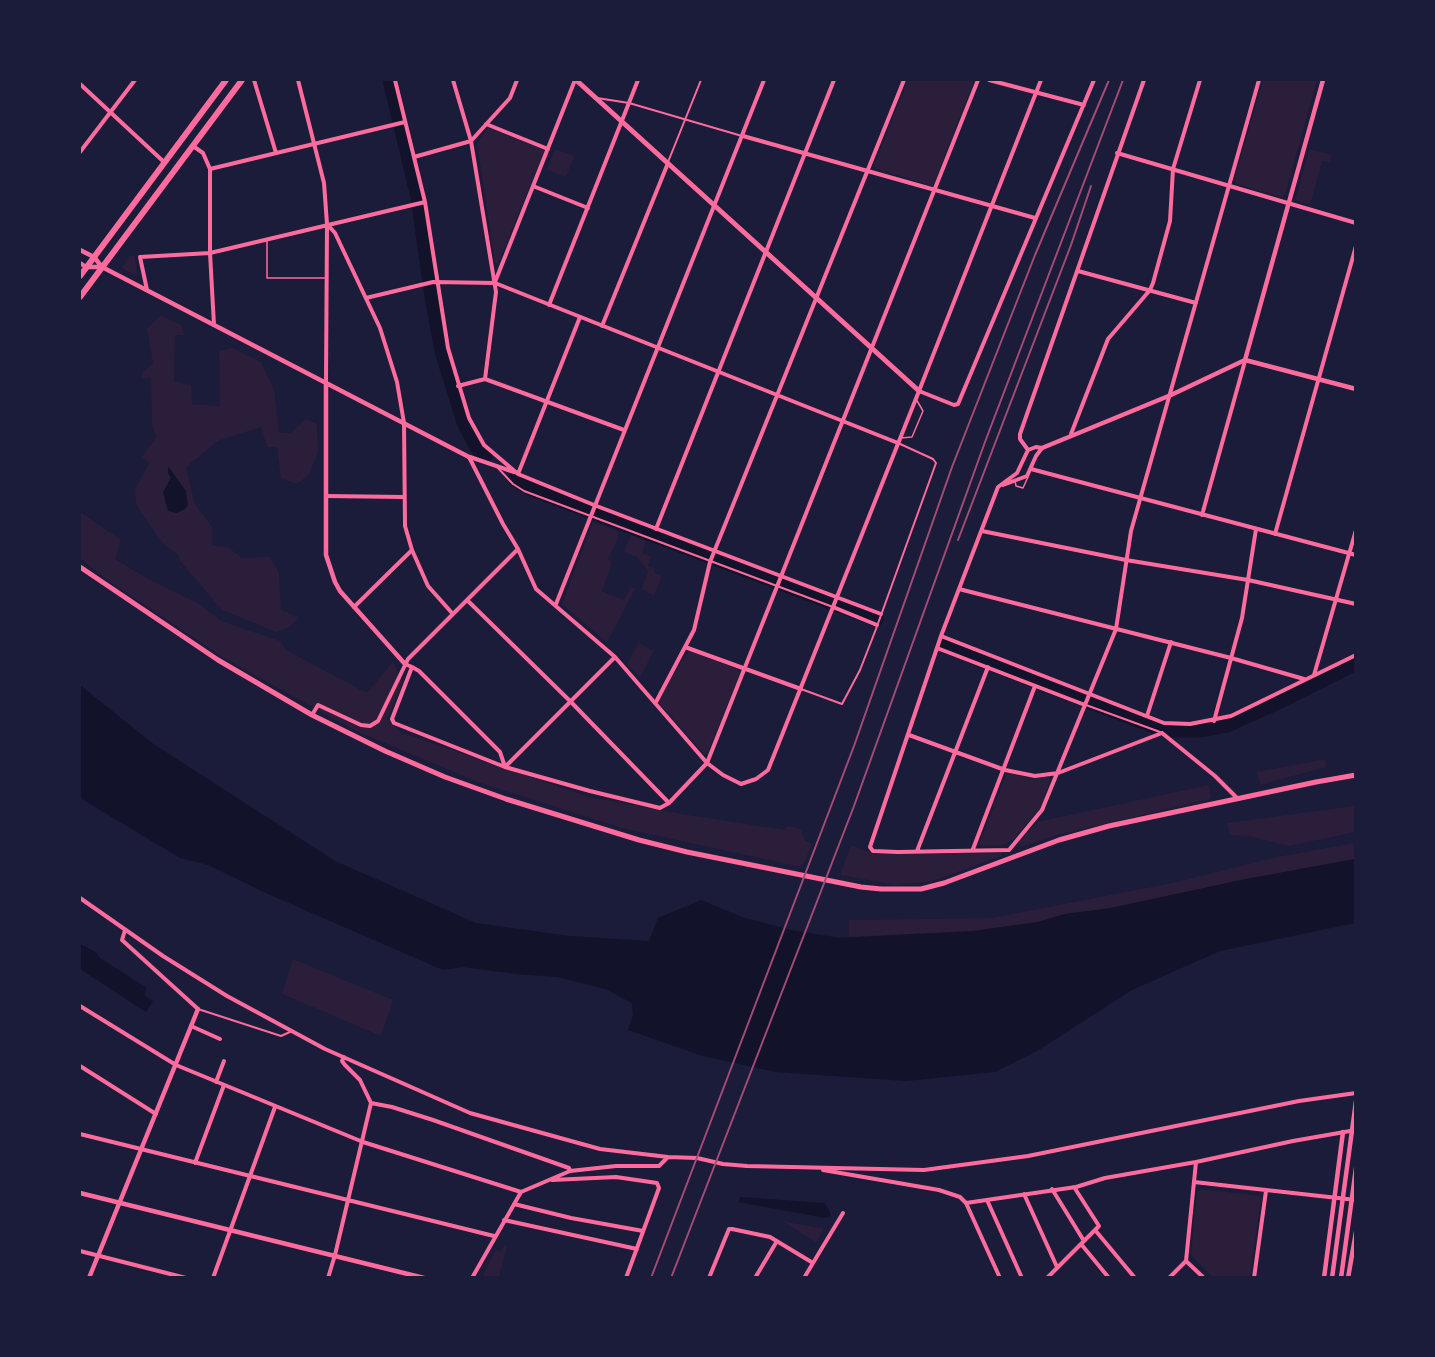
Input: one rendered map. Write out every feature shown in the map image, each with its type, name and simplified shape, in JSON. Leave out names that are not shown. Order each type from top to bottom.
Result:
[{"type":"highway","points":[[80,276],[83,265],[94,257],[225,80]]},
{"type":"highway","points":[[80,297],[242,80]]},
{"type":"main road","points":[[576,80],[920,392]]},
{"type":"main road","points":[[80,567],[218,660],[312,715],[385,752],[445,777],[506,799],[639,840],[842,883],[881,889],[921,889],[952,880],[1059,840],[1108,826],[1356,775]]},
{"type":"street","points":[[80,152],[135,80]]},
{"type":"street","points":[[254,80],[276,153]]},
{"type":"street","points":[[298,80],[324,183],[327,224],[326,555],[335,582],[354,607],[405,664],[419,671],[500,752],[506,767]]},
{"type":"street","points":[[395,80],[402,122],[414,157],[443,326],[458,386],[469,418],[484,445],[518,474]]},
{"type":"street","points":[[453,80],[471,141],[496,292],[485,379]]},
{"type":"street","points":[[414,157],[471,141],[510,98],[518,80]]},
{"type":"street","points":[[495,283],[576,80]]},
{"type":"street","points":[[549,305],[638,80]]},
{"type":"street","points":[[602,326],[701,80]]},
{"type":"street","points":[[556,604],[656,347],[764,80]]},
{"type":"street","points":[[657,529],[834,80]]},
{"type":"street","points":[[655,702],[694,630],[711,561],[904,80]]},
{"type":"street","points":[[412,667],[392,719],[394,723],[506,767],[590,792],[660,808],[669,803],[707,763],[978,80]]},
{"type":"street","points":[[988,80],[1084,105]]},
{"type":"street","points":[[469,457],[518,549],[536,589],[615,657],[707,763],[741,784],[753,780],[768,770],[920,392],[1041,80]]},
{"type":"street","points":[[920,392],[954,405],[958,404],[1094,80]]},
{"type":"street","points":[[1028,450],[1020,439],[1020,434],[1144,80]]},
{"type":"street","points":[[1071,434],[1108,339],[1150,290],[1170,221],[1173,169],[1200,80]]},
{"type":"street","points":[[1009,850],[1042,810],[1116,629],[1131,531],[1259,80]]},
{"type":"street","points":[[1202,515],[1323,80]]},
{"type":"street","points":[[80,84],[164,162]]},
{"type":"street","points":[[597,98],[629,103],[1035,218]]},
{"type":"street","points":[[210,169],[402,122]]},
{"type":"street","points":[[486,124],[548,149]]},
{"type":"street","points":[[192,145],[203,153],[210,169],[210,253],[214,324]]},
{"type":"street","points":[[1117,153],[1356,223]]},
{"type":"street","points":[[533,186],[588,208]]},
{"type":"street","points":[[147,290],[140,257],[210,253],[421,203]]},
{"type":"street","points":[[327,224],[335,233],[389,352],[404,423],[405,526],[412,550],[428,586],[452,613]]},
{"type":"street","points":[[1275,534],[1356,246]]},
{"type":"street","points":[[80,250],[94,257],[102,267]]},
{"type":"street","points":[[83,265],[102,267],[469,457],[518,474],[592,511],[711,561],[780,582],[834,603],[877,625]]},
{"type":"street","points":[[1078,271],[1196,303]]},
{"type":"street","points":[[366,298],[435,282],[495,283],[843,422],[899,441],[933,459],[936,463],[860,670],[842,704],[685,647]]},
{"type":"street","points":[[518,474],[580,317]]},
{"type":"street","points":[[1014,856],[1009,850],[917,852],[873,851],[870,847],[936,648],[998,487],[1015,482],[1030,471],[1042,448],[1071,434],[1171,395],[1245,360],[1356,389]]},
{"type":"street","points":[[458,386],[485,379],[624,430]]},
{"type":"street","points":[[1003,485],[1014,475],[1028,450],[1036,447],[1042,448]]},
{"type":"street","points":[[495,466],[513,484],[524,491],[657,529],[834,603],[881,614]]},
{"type":"street","points":[[1030,471],[1356,555]]},
{"type":"street","points":[[326,496],[404,496]]},
{"type":"street","points":[[1214,721],[1242,618],[1256,529]]},
{"type":"street","points":[[1314,675],[1356,530]]},
{"type":"street","points":[[982,531],[1126,560],[1248,580],[1356,604]]},
{"type":"street","points":[[312,715],[318,705],[361,726],[370,726],[378,721],[408,658],[518,549]]},
{"type":"street","points":[[354,607],[412,550]]},
{"type":"street","points":[[959,589],[1170,642],[1305,679]]},
{"type":"street","points":[[467,600],[669,803]]},
{"type":"street","points":[[941,636],[1162,733],[1215,776],[1237,798]]},
{"type":"street","points":[[1146,716],[1170,642]]},
{"type":"street","points":[[936,648],[1035,686],[1164,723],[1190,724],[1231,716],[1356,655]]},
{"type":"street","points":[[506,767],[615,657]]},
{"type":"street","points":[[917,852],[988,667]]},
{"type":"street","points":[[973,849],[1005,770],[1035,686]]},
{"type":"street","points":[[1162,733],[1164,723]]},
{"type":"street","points":[[909,735],[1005,770],[1035,776],[1058,773],[1162,733]]},
{"type":"street","points":[[80,898],[227,996],[344,1057],[470,1113],[600,1149],[697,1158],[723,1164],[747,1166],[924,1170],[1028,1156],[1299,1101],[1356,1093]]},
{"type":"street","points":[[125,930],[122,940],[198,1009],[281,1036],[292,1031]]},
{"type":"street","points":[[80,1006],[176,1065],[275,1107],[363,1142],[521,1192]]},
{"type":"street","points":[[89,1278],[198,1009]]},
{"type":"street","points":[[191,1026],[220,1040]]},
{"type":"street","points":[[328,1278],[371,1103],[360,1080],[342,1060],[344,1057]]},
{"type":"street","points":[[216,1082],[224,1061]]},
{"type":"street","points":[[80,1066],[156,1114]]},
{"type":"street","points":[[195,1162],[224,1085]]},
{"type":"street","points":[[1332,1278],[1356,1101]]},
{"type":"street","points":[[371,1103],[433,1120],[569,1168],[570,1171]]},
{"type":"street","points":[[213,1278],[275,1107]]},
{"type":"street","points":[[966,1203],[1073,1186],[1284,1142],[1356,1130]]},
{"type":"street","points":[[1324,1278],[1343,1132]]},
{"type":"street","points":[[80,1134],[494,1236]]},
{"type":"street","points":[[472,1278],[521,1192],[570,1171],[616,1166],[659,1166],[668,1157]]},
{"type":"street","points":[[1168,1278],[1186,1261],[1196,1162]]},
{"type":"street","points":[[812,1167],[939,1190],[960,1197],[966,1203],[1000,1278]]},
{"type":"street","points":[[1341,1278],[1356,1168]]},
{"type":"street","points":[[548,1180],[616,1177],[657,1183],[659,1188],[626,1278]]},
{"type":"street","points":[[1194,1182],[1356,1200]]},
{"type":"street","points":[[1047,1278],[1099,1226],[1073,1186]]},
{"type":"street","points":[[1052,1189],[1082,1243],[1109,1278]]},
{"type":"street","points":[[1254,1278],[1266,1191]]},
{"type":"street","points":[[80,1193],[424,1278]]},
{"type":"street","points":[[1024,1194],[1059,1278]]},
{"type":"street","points":[[987,1200],[1022,1278]]},
{"type":"street","points":[[514,1204],[571,1218],[643,1231]]},
{"type":"street","points":[[804,1278],[843,1213]]},
{"type":"street","points":[[504,1220],[637,1248]]},
{"type":"street","points":[[709,1278],[729,1230],[770,1237],[813,1263]]},
{"type":"street","points":[[1095,1230],[1135,1278]]},
{"type":"street","points":[[1348,1278],[1356,1232]]},
{"type":"street","points":[[755,1278],[777,1241]]},
{"type":"street","points":[[80,1251],[186,1278]]},
{"type":"street","points":[[1186,1261],[1204,1278]]},
{"type":"lane","points":[[267,239],[267,278],[327,278]]},
{"type":"lane","points":[[899,441],[912,437],[922,411],[916,399]]},
{"type":"lane","points":[[1014,475],[1016,486],[1023,488],[1030,471]]},
{"type":"shaded area","points":[[908,80],[974,81],[933,186],[876,169],[874,165]]},
{"type":"shaded area","points":[[1263,80],[1317,80],[1285,195],[1281,197],[1237,184],[1234,180]]},
{"type":"shaded area","points":[[488,128],[545,150],[498,263],[495,263],[477,143]]},
{"type":"shaded area","points":[[555,149],[574,156],[566,177],[547,170]]},
{"type":"shaded area","points":[[1309,149],[1332,155],[1330,162],[1322,161],[1310,205],[1296,199]]},
{"type":"shaded area","points":[[129,256],[135,256],[137,276],[122,268]]},
{"type":"shaded area","points":[[160,315],[181,325],[184,335],[175,335],[174,381],[191,385],[192,404],[220,406],[219,351],[233,348],[261,362],[274,389],[279,433],[291,433],[306,419],[317,424],[318,452],[309,475],[297,484],[281,478],[277,447],[267,447],[261,427],[218,441],[186,467],[195,504],[212,527],[212,545],[228,547],[242,558],[270,557],[279,573],[281,610],[298,617],[290,627],[276,632],[222,610],[180,561],[179,556],[162,542],[136,505],[135,489],[149,463],[142,457],[156,437],[152,424],[151,378],[142,378],[143,372],[153,363],[147,329]]},
{"type":"shaded area","points":[[168,466],[186,491],[188,505],[177,513],[168,511],[163,492],[171,478]]},
{"type":"shaded area","points":[[80,512],[121,540],[115,559],[148,579],[198,603],[221,621],[280,641],[286,650],[367,693],[393,662],[403,682],[387,719],[402,733],[589,797],[785,830],[787,827],[798,828],[805,840],[812,844],[805,861],[801,867],[622,828],[478,782],[356,731],[224,658],[103,577],[80,558]]},
{"type":"shaded area","points":[[593,522],[619,532],[608,559],[612,563],[602,591],[624,600],[630,587],[635,589],[607,642],[562,604]]},
{"type":"shaded area","points":[[631,535],[646,541],[642,553],[652,557],[648,566],[655,569],[654,573],[662,576],[654,596],[642,589],[648,571],[646,568],[637,557],[624,552]]},
{"type":"shaded area","points":[[638,643],[654,651],[640,677],[627,665]]},
{"type":"shaded area","points":[[690,651],[737,669],[740,673],[705,755],[657,701]]},
{"type":"shaded area","points":[[80,685],[152,743],[335,861],[476,923],[570,936],[649,941],[658,918],[701,900],[742,917],[791,930],[840,938],[973,931],[1038,922],[1065,914],[1111,908],[1246,879],[1355,859],[1355,923],[1220,951],[1132,990],[1037,1051],[995,1072],[906,1081],[776,1072],[703,1056],[628,1030],[633,1015],[632,1003],[605,989],[558,977],[463,967],[443,970],[268,894],[208,865],[180,858],[80,798]]},
{"type":"shaded area","points":[[1325,759],[1326,767],[1260,785],[1257,772]]},
{"type":"shaded area","points":[[1009,773],[1034,779],[1049,777],[1050,782],[1040,808],[1013,840],[1001,846],[982,846],[979,844],[1006,775]]},
{"type":"shaded area","points":[[1209,785],[1211,799],[1053,836],[1021,847],[1018,843],[1037,822]]},
{"type":"shaded area","points":[[1355,806],[1355,832],[1289,846],[1249,836],[1230,835],[1227,823]]},
{"type":"shaded area","points":[[1355,843],[1355,859],[1246,879],[1111,908],[1065,914],[1038,922],[973,931],[849,937],[849,920],[992,918],[1177,882],[1277,857]]},
{"type":"shaded area","points":[[851,845],[874,854],[1001,853],[1001,856],[933,881],[895,885],[840,875]]},
{"type":"shaded area","points":[[80,944],[96,952],[100,958],[147,988],[144,995],[153,1001],[146,1012],[80,969]]},
{"type":"shaded area","points":[[293,959],[393,1000],[381,1036],[282,994]]},
{"type":"shaded area","points":[[1201,1189],[1259,1196],[1261,1199],[1250,1277],[1212,1277],[1191,1255],[1197,1192]]},
{"type":"shaded area","points":[[740,1197],[824,1203],[831,1216],[825,1218],[739,1202]]},
{"type":"shaded area","points":[[782,1221],[824,1229],[816,1242]]},
{"type":"shaded area","points":[[504,1246],[507,1246],[499,1277],[482,1277],[496,1250],[501,1251]]},
{"type":"waterway","points":[[390,80],[418,197],[442,351],[464,422],[477,447],[485,455]]},
{"type":"waterway","points":[[515,479],[532,489],[876,619]]},
{"type":"waterway","points":[[943,645],[1159,728],[1175,730],[1199,730],[1227,725],[1356,663]]},
{"type":"railway","points":[[651,1278],[854,746],[952,467],[1035,255],[1109,80]]},
{"type":"railway","points":[[671,1278],[854,806],[985,442],[1123,80]]},
{"type":"railway","points":[[958,540],[1071,245],[1091,186]]}]
